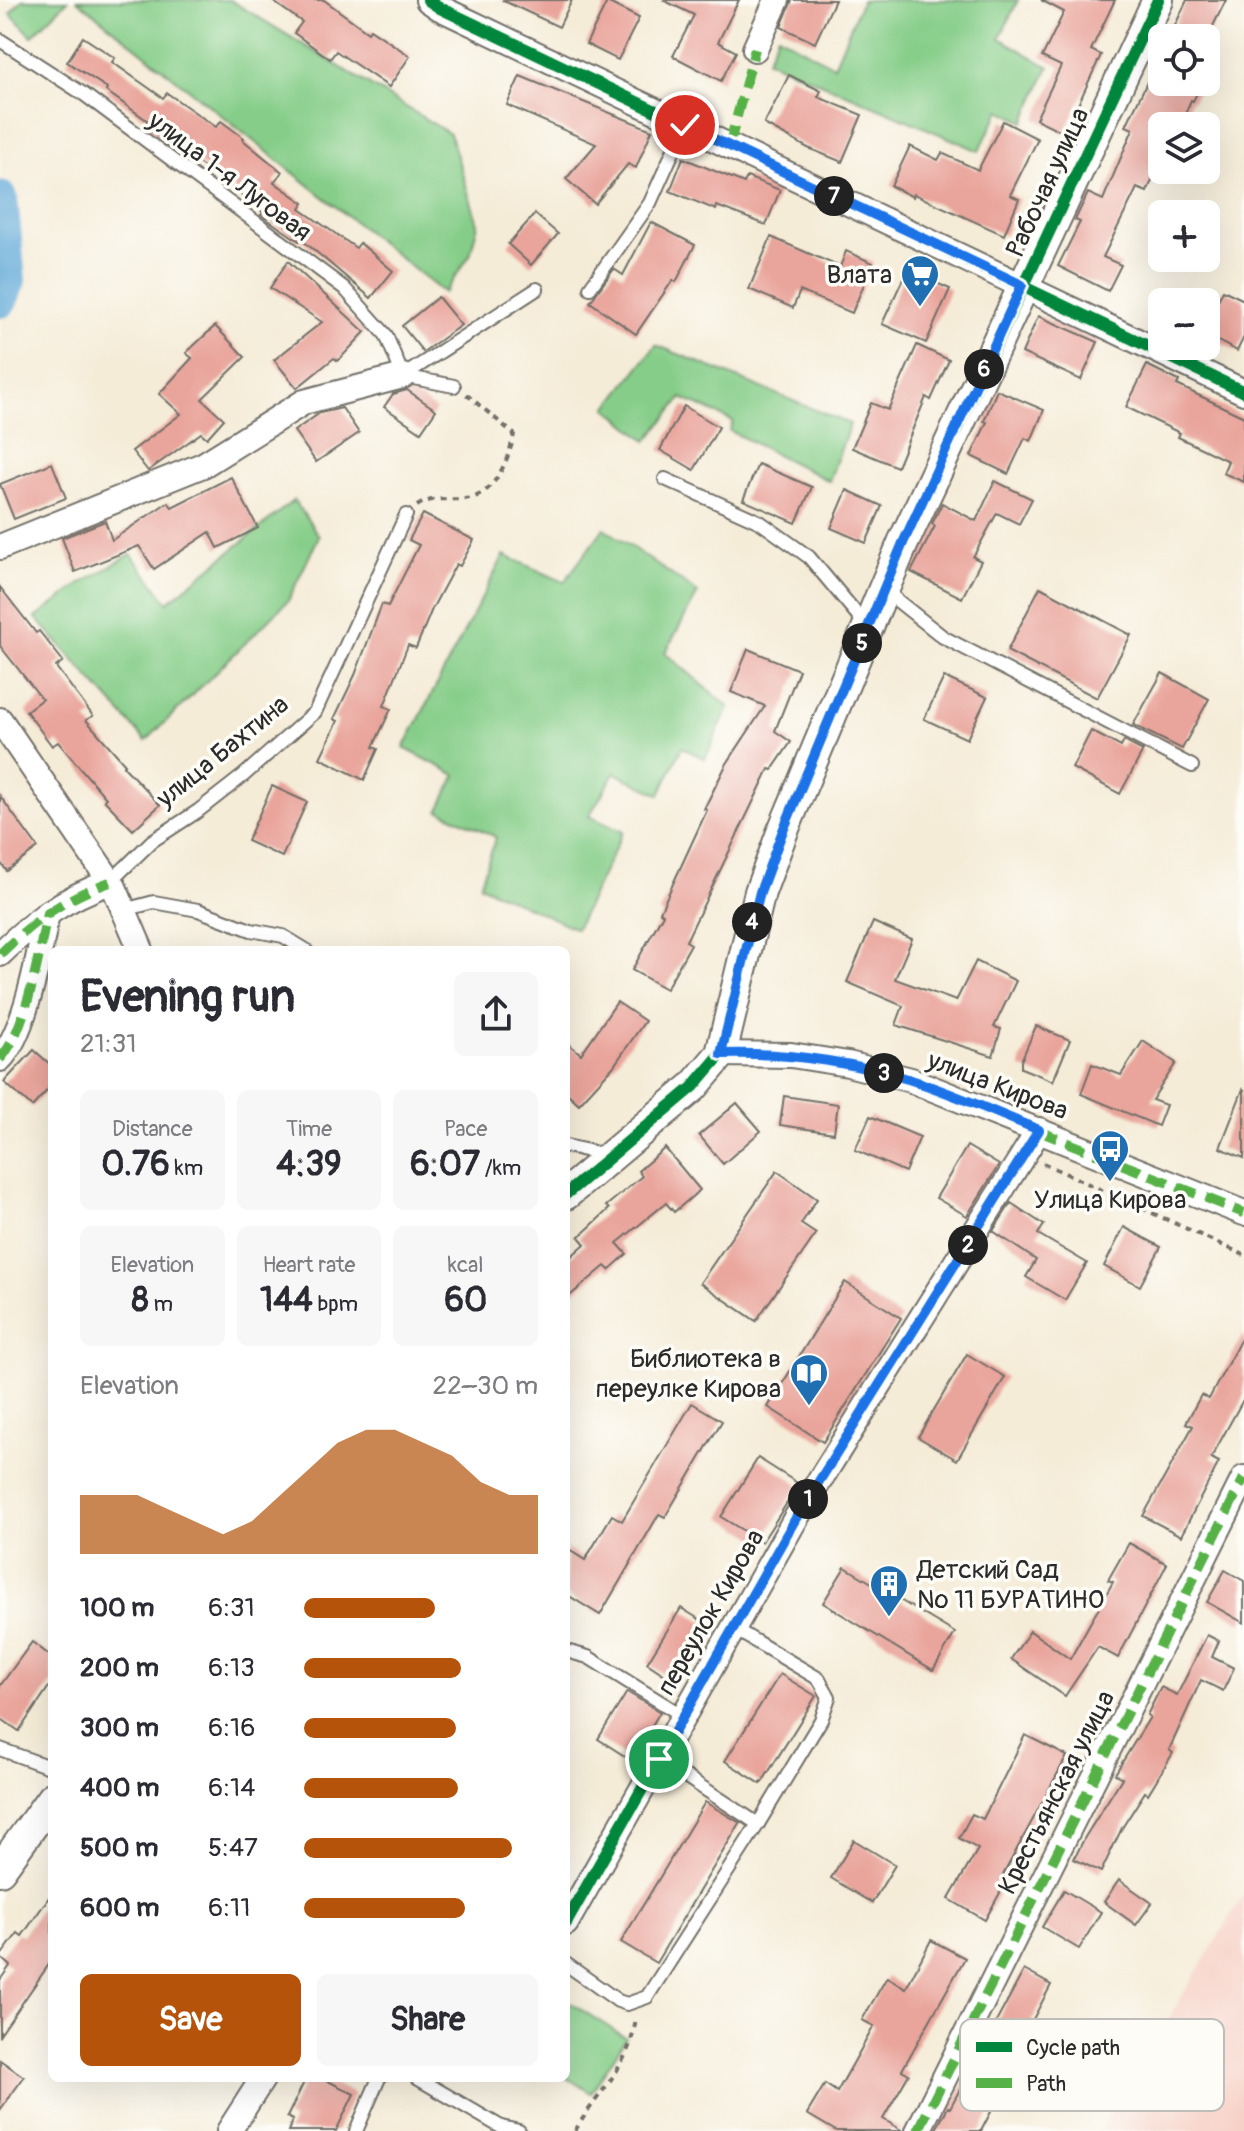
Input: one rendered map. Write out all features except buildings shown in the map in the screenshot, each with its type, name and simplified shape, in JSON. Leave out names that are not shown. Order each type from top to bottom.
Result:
[{"type":"street","points":[[428,0],[1244,392]]},
{"type":"street","points":[[755,49],[777,0]]},
{"type":"street","name":"Рабочая улица","points":[[721,1054],[760,892],[868,628],[1022,285],[1158,0]]},
{"type":"street","points":[[0,547],[203,465],[304,402],[403,376]]},
{"type":"street","points":[[0,720],[110,882],[139,946]]},
{"type":"street","points":[[0,954],[69,898],[110,882]]},
{"type":"street","points":[[0,1059],[7,1051],[23,1010],[40,956],[47,913]]},
{"type":"street","points":[[570,1191],[693,1087],[721,1054]]},
{"type":"street","name":"улица Кирова","points":[[721,1054],[791,1055],[848,1064],[911,1080],[1244,1213]]},
{"type":"street","name":"переулок Кирова","points":[[570,1916],[796,1518],[1039,1130]]},
{"type":"street","name":"Крестьянская улица","points":[[974,2019],[1244,1478]]},
{"type":"street","points":[[0,1870],[48,1804]]},
{"type":"street","name":"Крестьянская улица","points":[[918,2131],[960,2047]]},
{"type":"street","points":[[229,2131],[260,2082]]},
{"type":"lane","name":"улица 1-я Луговая","points":[[0,40],[85,95],[344,288],[386,335],[403,376]]},
{"type":"lane","points":[[590,288],[650,203],[685,125]]},
{"type":"lane","points":[[403,376],[537,289]]},
{"type":"lane","points":[[403,376],[454,386]]},
{"type":"lane","points":[[665,479],[760,522],[809,557],[868,628]]},
{"type":"lane","name":"улица Бахтина","points":[[110,882],[152,841],[198,811],[244,775],[315,712],[406,515]]},
{"type":"lane","points":[[884,590],[943,637],[1192,766]]},
{"type":"lane","points":[[124,910],[154,902],[198,910],[251,930],[283,936],[299,946]]},
{"type":"lane","points":[[570,1147],[610,1156]]},
{"type":"lane","points":[[570,1967],[618,2001],[627,2004],[638,2002],[654,1989],[821,1720],[829,1697],[819,1679],[733,1628]]},
{"type":"lane","points":[[570,1652],[588,1657],[683,1716]]},
{"type":"lane","points":[[0,1749],[48,1767]]},
{"type":"lane","points":[[659,1759],[758,1824]]},
{"type":"lane","points":[[356,2131],[377,2082]]},
{"type":"lane","points":[[424,2082],[501,2127],[519,2131]]},
{"type":"path","points":[[406,515],[425,501],[475,497],[491,485],[511,452],[514,434],[454,386]]},
{"type":"path","points":[[1024,1155],[1244,1255]]},
{"type":"path","points":[[575,2131],[624,2062],[633,2040],[638,2002]]},
{"type":"shaded area","points":[[1244,1894],[1244,2131],[1100,2131],[1112,2111],[1224,2111],[1224,2019],[1168,2019]]},
{"type":"green space","points":[[22,0],[68,0],[32,36],[10,13]]},
{"type":"green space","points":[[77,0],[230,0],[450,134],[478,224],[470,255],[444,293]]},
{"type":"green space","points":[[862,0],[1018,0],[1000,38],[1049,67],[1024,122],[1000,110],[979,151],[767,60],[778,35],[834,66]]},
{"type":"green space","points":[[656,345],[850,424],[829,481],[730,431],[733,421],[682,398],[647,441],[607,408]]},
{"type":"green space","points":[[294,500],[319,536],[288,601],[146,741],[36,618],[79,585],[131,554],[168,602]]},
{"type":"green space","points":[[604,528],[698,593],[665,653],[729,707],[705,759],[682,747],[660,795],[615,773],[589,816],[623,832],[576,929],[480,885],[496,837],[439,810],[456,775],[404,748],[504,555],[564,582]]},
{"type":"green space","points":[[570,2003],[626,2038],[591,2093],[570,2080]]},
{"type":"waterway","points":[[0,199],[8,280],[0,300]]},
{"type":"marked path","points":[[729,146],[755,49]]},
{"type":"marked path","points":[[0,954],[51,911],[110,882]]},
{"type":"marked path","points":[[0,1059],[9,1047],[24,1011],[47,913]]},
{"type":"marked path","points":[[721,1054],[791,1055],[848,1064],[911,1080],[1244,1213]]},
{"type":"marked path","points":[[974,2019],[1244,1478]]},
{"type":"marked path","points":[[918,2131],[960,2047]]},
{"type":"cycle path","points":[[428,0],[1244,392]]},
{"type":"cycle path","points":[[570,1191],[693,1087],[721,1054],[760,892],[782,833],[903,543],[1158,0]]},
{"type":"cycle path","points":[[570,1916],[796,1518],[1039,1130]]},
{"type":"place","name":"Влата","points":[[920,308]]},
{"type":"place","name":"Улица Кирова","points":[[1110,1183]]},
{"type":"place","name":"Библиотека в переулке Кирова","points":[[809,1407]]},
{"type":"place","name":"Детский Сад № 11 БУРАТИНО","points":[[889,1618]]},
{"type":"route","points":[[659,1759],[796,1518],[1039,1130],[911,1080],[848,1064],[791,1055],[721,1054],[760,892],[782,833],[903,543],[1022,285],[685,125]]}]
